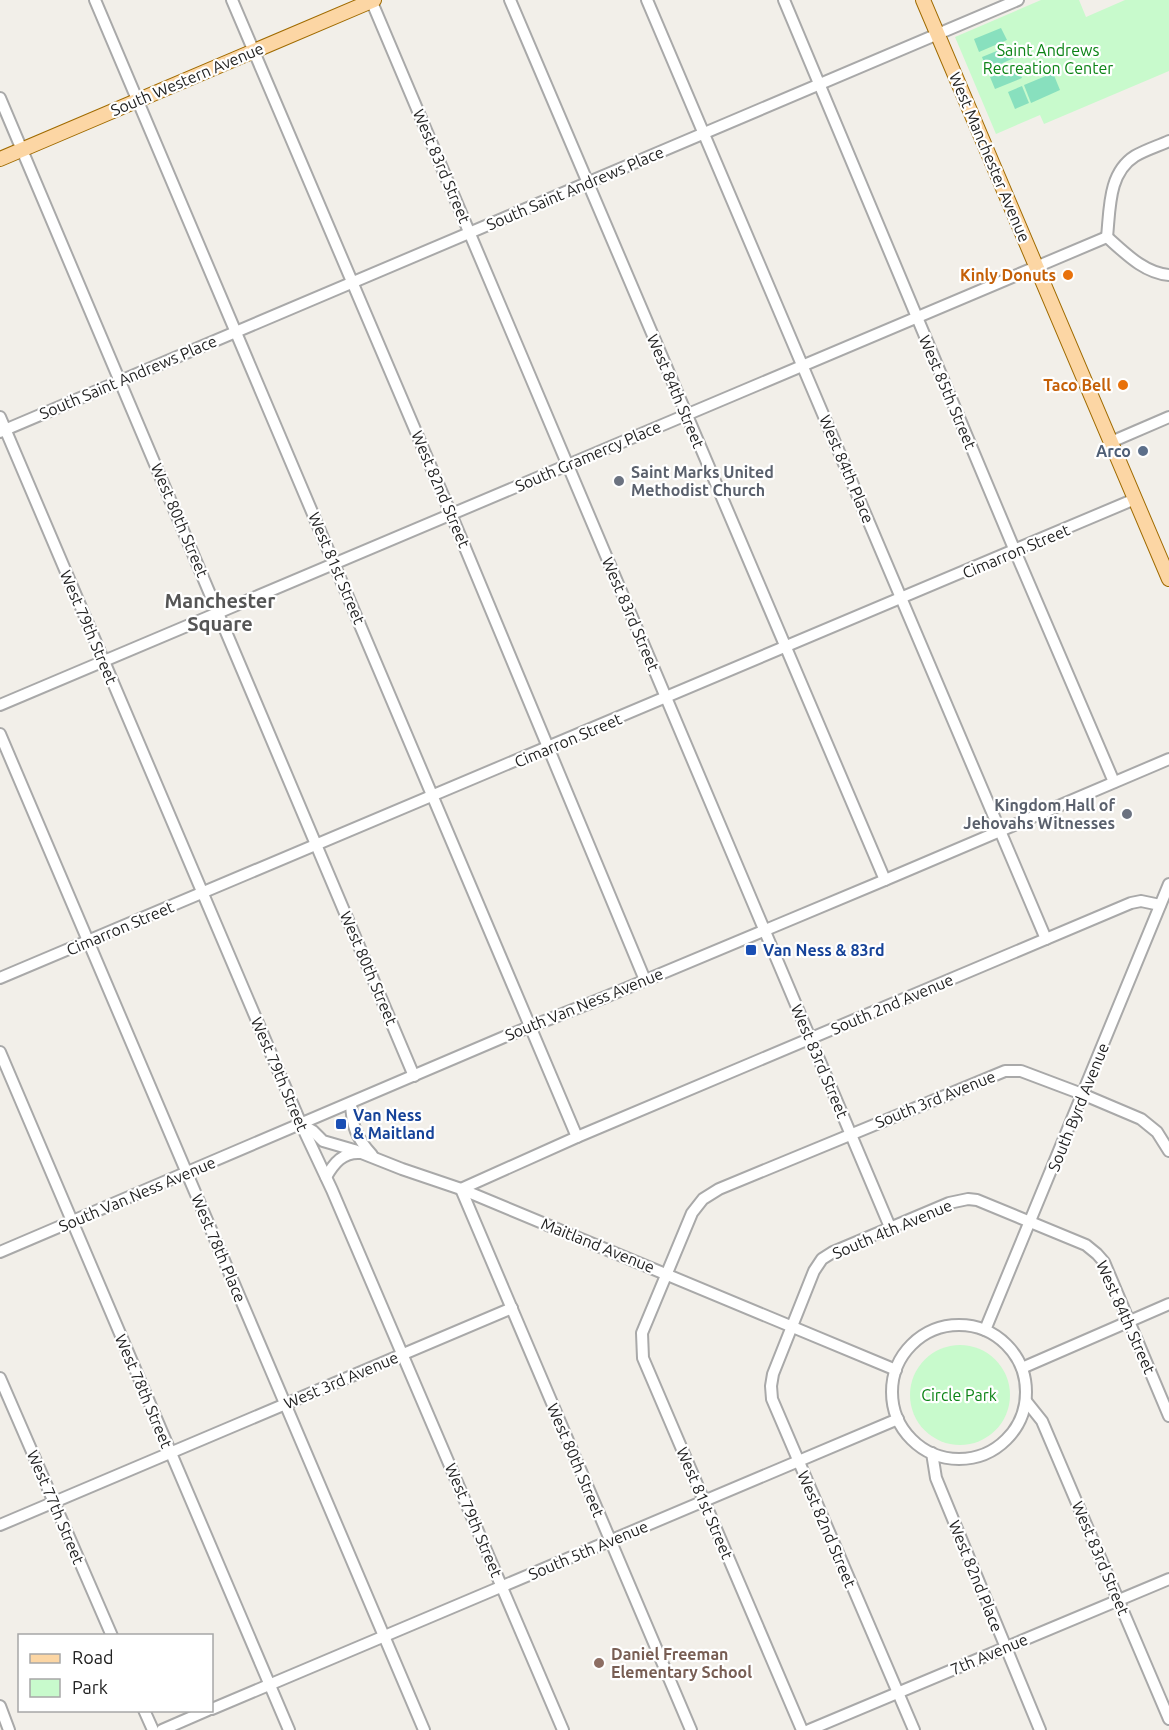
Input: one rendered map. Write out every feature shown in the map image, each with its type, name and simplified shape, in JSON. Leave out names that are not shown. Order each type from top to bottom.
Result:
[{"type":"main road","name":"South Western Avenue","points":[[0,159],[372,0]]},
{"type":"main road","name":"West Manchester Avenue","points":[[923,0],[1038,266],[1135,499],[1164,554],[1169,579]]},
{"type":"street","name":"West 81st Street","points":[[95,0],[335,563],[431,798],[577,1137]]},
{"type":"street","name":"West 82nd Street","points":[[232,0],[452,514],[645,980]]},
{"type":"street","name":"West 83rd Street","points":[[372,0],[891,1227]]},
{"type":"street","name":"West 84th Street","points":[[510,0],[885,880]]},
{"type":"street","name":"West 84th Place","points":[[647,0],[1046,939]]},
{"type":"street","name":"West 85th Street","points":[[784,0],[1114,782]]},
{"type":"street","name":"South Saint Andrews Place","points":[[3,431],[1018,0]]},
{"type":"street","name":"West 80th Street","points":[[0,98],[414,1076]]},
{"type":"street","points":[[1169,141],[1134,157],[1120,170],[1112,192],[1107,237],[1136,262],[1151,271],[1169,275]]},
{"type":"street","name":"South Gramercy Place","points":[[0,705],[1107,237]]},
{"type":"street","name":"West 79th Street","points":[[0,417],[3,431],[104,661],[301,1124],[403,1354],[563,1730]]},
{"type":"street","points":[[1111,442],[1169,417]]},
{"type":"street","name":"Cimarron Street","points":[[0,978],[1135,499]]},
{"type":"street","name":"West 78th Place","points":[[0,734],[424,1730]]},
{"type":"street","name":"South Van Ness Avenue","points":[[0,1251],[1169,759]]},
{"type":"street","name":"South Byrd Avenue","points":[[986,1330],[1168,887]]},
{"type":"street","name":"South 2nd Avenue","points":[[461,1189],[577,1137],[1131,903],[1141,901],[1160,905]]},
{"type":"street","name":"West 78th Street","points":[[0,1052],[288,1730]]},
{"type":"street","name":"South 3rd Avenue","points":[[666,1273],[692,1213],[703,1199],[716,1190],[1005,1071],[1021,1071],[1082,1094]]},
{"type":"street","points":[[1082,1094],[1142,1119],[1157,1132],[1169,1151]]},
{"type":"street","points":[[351,1103],[353,1125],[357,1137],[370,1156]]},
{"type":"street","name":"Maitland Avenue","points":[[301,1124],[324,1140],[461,1189],[896,1370]]},
{"type":"street","points":[[326,1177],[333,1165],[342,1157],[352,1153],[370,1156]]},
{"type":"street","name":"West 80th Street","points":[[461,1189],[691,1730]]},
{"type":"street","name":"South 4th Avenue","points":[[791,1325],[814,1271],[822,1259],[891,1227],[949,1203],[968,1199],[977,1200],[1032,1222]]},
{"type":"street","name":"West 84th Street","points":[[1032,1222],[1086,1245],[1104,1263],[1169,1416]]},
{"type":"street","name":"West 81st Street","points":[[666,1273],[642,1333],[642,1348],[647,1367],[802,1730]]},
{"type":"street","points":[[1022,1368],[1169,1304]]},
{"type":"street","name":"West 3rd Avenue","points":[[170,1452],[512,1308]]},
{"type":"street","name":"West 82nd Street","points":[[791,1325],[771,1386],[772,1399],[914,1730]]},
{"type":"street","points":[[959,1325],[986,1330],[1012,1351],[1022,1368],[1026,1383],[1026,1401],[1022,1416],[1004,1442],[992,1451],[977,1457],[946,1458],[918,1444],[906,1433],[898,1419],[893,1395],[896,1370],[910,1347],[932,1331],[959,1325]]},
{"type":"street","name":"West 77th Street","points":[[0,1378],[112,1634]]},
{"type":"street","name":"West 83rd Street","points":[[1026,1401],[1042,1421],[1169,1719]]},
{"type":"street","name":"South 5th Avenue","points":[[213,1709],[898,1419]]},
{"type":"street","points":[[0,1525],[170,1452]]},
{"type":"street","name":"West 82nd Place","points":[[932,1453],[936,1479],[1040,1730]]},
{"type":"street","name":"7th Avenue","points":[[809,1730],[1169,1579]]},
{"type":"street","points":[[0,1706],[10,1728]]},
{"type":"street","points":[[145,1712],[153,1730]]},
{"type":"street","name":"South 5th Avenue","points":[[162,1730],[205,1712]]},
{"type":"green space","name":"Saint Andrews Recreation Center","points":[[1041,0],[1079,0],[1086,17],[1125,0],[1169,0],[1169,71],[1044,124],[1040,115],[996,134],[955,37]]},
{"type":"green space","points":[[1001,28],[1007,40],[979,52],[974,39]]},
{"type":"green space","points":[[1009,46],[1014,58],[987,70],[982,57]]},
{"type":"green space","points":[[1017,66],[1022,78],[995,89],[990,77]]},
{"type":"green space","points":[[1053,73],[1060,90],[1031,103],[1024,85]]},
{"type":"green space","points":[[1022,86],[1029,103],[1015,109],[1008,92]]},
{"type":"green space","name":"Circle Park","points":[[950,1345],[970,1345],[996,1359],[1007,1376],[1010,1395],[1007,1414],[996,1431],[970,1445],[950,1445],[932,1437],[918,1423],[910,1405],[910,1385],[918,1367],[932,1353]]},
{"type":"place","name":"Kinly Donuts","points":[[1068,275]]},
{"type":"place","name":"Taco Bell","points":[[1123,385]]},
{"type":"place","name":"Arco","points":[[1143,451]]},
{"type":"place","name":"Saint Marks United Methodist Church","points":[[619,481]]},
{"type":"place","name":"Kingdom Hall of Jehovahs Witnesses","points":[[1127,814]]},
{"type":"place","name":"Van Ness & 83rd","points":[[751,950]]},
{"type":"place","name":"Van Ness & Maitland","points":[[341,1124]]},
{"type":"place","name":"Daniel Freeman Elementary School","points":[[599,1663]]},
{"type":"district","name":"Manchester Square","points":[[220,612]]}]
